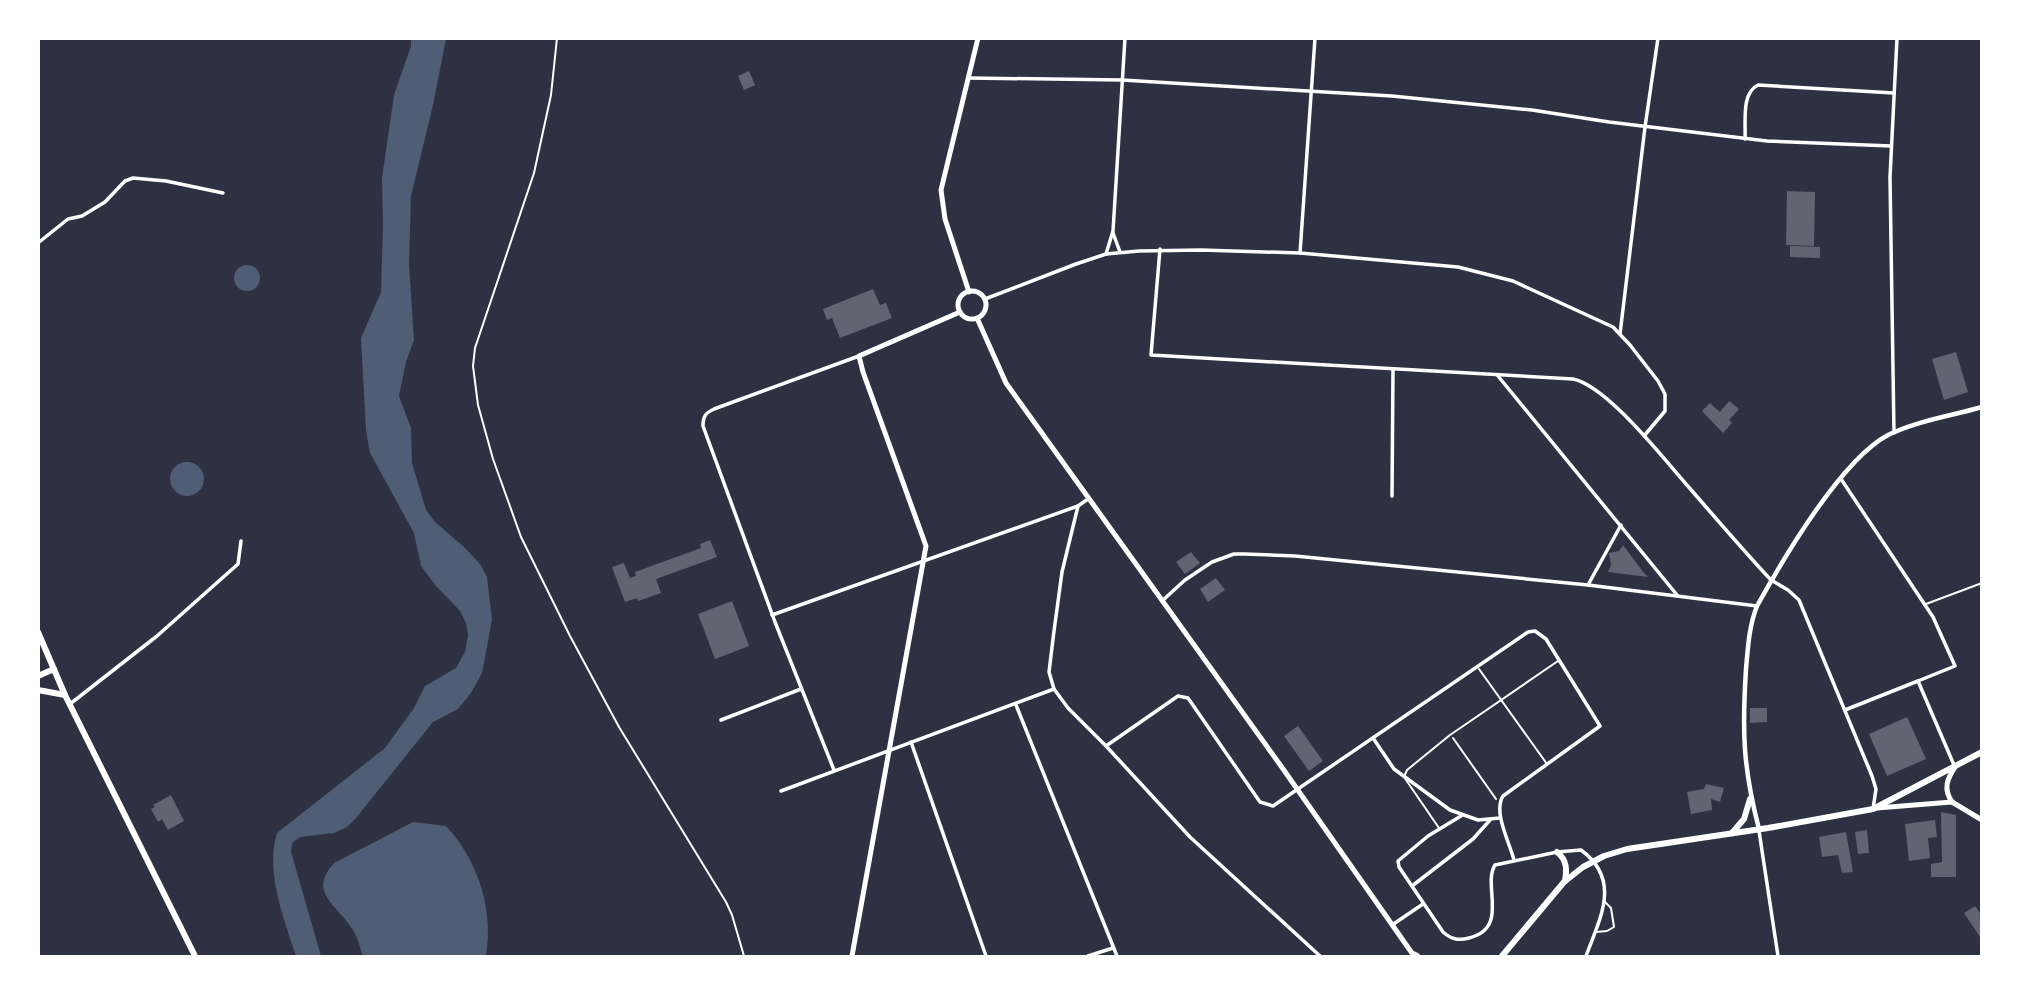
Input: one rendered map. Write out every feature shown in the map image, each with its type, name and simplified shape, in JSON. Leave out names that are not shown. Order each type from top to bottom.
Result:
[{"type":"main road","points":[[969,292],[945,219],[941,190],[978,38]]},
{"type":"main road","points":[[969,292],[978,293],[985,299],[984,312],[977,318],[966,318],[960,312],[959,300],[969,292]]},
{"type":"main road","points":[[852,957],[887,751],[926,547],[859,356],[960,312]]},
{"type":"main road","points":[[977,318],[1006,383],[1415,956]]},
{"type":"main road","points":[[40,635],[65,695],[195,957]]},
{"type":"main road","points":[[38,651],[40,635]]},
{"type":"main road","points":[[38,676],[54,668]]},
{"type":"main road","points":[[38,690],[65,695]]},
{"type":"main road","points":[[1874,809],[1982,752]]},
{"type":"main road","points":[[1955,767],[1946,785],[1948,796],[1952,802],[1982,820]]},
{"type":"main road","points":[[1732,834],[1744,819],[1750,799]]},
{"type":"main road","points":[[1502,957],[1564,882],[1594,861],[1627,849],[1874,809],[1952,802]]},
{"type":"main road","points":[[1557,852],[1566,866],[1564,882]]},
{"type":"street","points":[[1106,254],[1113,231],[1125,38]]},
{"type":"street","points":[[1300,253],[1315,38]]},
{"type":"street","points":[[1620,334],[1644,127],[1658,38]]},
{"type":"street","points":[[1894,433],[1891,146],[1897,38]]},
{"type":"street","points":[[968,78],[1122,80],[1443,100],[1745,139],[1891,146]]},
{"type":"street","points":[[1745,139],[1747,94],[1751,88],[1758,85],[1894,93]]},
{"type":"street","points":[[38,243],[68,219],[82,216],[105,202],[125,181],[133,178],[166,181],[223,193]]},
{"type":"street","points":[[1113,231],[1120,252]]},
{"type":"street","points":[[1160,250],[1151,355],[1581,380],[1598,391],[1644,436],[1771,580],[1799,600],[1875,783],[1874,809]]},
{"type":"street","points":[[985,299],[1053,271],[1120,252],[1160,250],[1300,253],[1431,263],[1485,272],[1514,281],[1604,322],[1620,334],[1648,367],[1665,394],[1665,411],[1644,436]]},
{"type":"street","points":[[834,770],[772,615],[703,426],[704,416],[714,409],[859,356]]},
{"type":"street","points":[[1392,496],[1393,369]]},
{"type":"street","points":[[1497,375],[1679,596]]},
{"type":"street","points":[[1778,957],[1759,829],[1750,799],[1744,761],[1743,720],[1751,623],[1757,606],[1820,505],[1876,443],[1894,433],[1982,407]]},
{"type":"street","points":[[1841,479],[1925,605],[1940,630],[1955,666],[1845,710]]},
{"type":"street","points":[[772,615],[1078,506],[1088,499]]},
{"type":"street","points":[[1078,506],[1062,572],[1054,631],[1049,672],[1054,689],[1068,708],[1214,862],[1320,957]]},
{"type":"street","points":[[1588,585],[1621,525]]},
{"type":"street","points":[[70,704],[157,636],[238,564],[241,541]]},
{"type":"street","points":[[1162,601],[1185,580],[1212,562],[1234,554],[1245,554],[1295,556],[1588,585],[1757,606]]},
{"type":"street","points":[[1106,746],[1178,696],[1188,698],[1260,802],[1273,806],[1528,632],[1535,631],[1546,639],[1600,726],[1503,796],[1499,802],[1500,818],[1514,860]]},
{"type":"street","points":[[1918,681],[1955,767]]},
{"type":"street","points":[[781,791],[1054,689]]},
{"type":"street","points":[[721,720],[801,690]]},
{"type":"street","points":[[1016,705],[1117,957]]},
{"type":"street","points":[[1373,738],[1394,769],[1404,778],[1461,816],[1478,820],[1500,818]]},
{"type":"street","points":[[911,742],[986,957]]},
{"type":"street","points":[[1461,816],[1440,828],[1398,861],[1399,867],[1423,904],[1448,937],[1457,940],[1475,936],[1486,927],[1493,910],[1492,870],[1501,863],[1581,850],[1594,861],[1604,879],[1605,902],[1586,957]]},
{"type":"street","points":[[1412,886],[1473,839],[1490,820]]},
{"type":"street","points":[[1392,925],[1423,904]]},
{"type":"street","points":[[1088,957],[1114,947]]},
{"type":"lane","points":[[1925,605],[1982,583]]},
{"type":"lane","points":[[1440,828],[1404,778],[1407,770],[1450,735],[1559,660]]},
{"type":"lane","points":[[1477,667],[1548,764]]},
{"type":"lane","points":[[1595,932],[1614,927],[1611,908],[1605,902]]},
{"type":"path","points":[[557,38],[551,95],[534,173],[475,348],[473,366],[478,405],[504,490],[535,566],[641,766],[733,915],[744,957]]},
{"type":"path","points":[[1450,735],[1499,802]]},
{"type":"water","points":[[411,39],[446,39],[411,196],[409,264],[414,340],[399,396],[411,428],[412,463],[426,510],[435,522],[480,564],[487,577],[492,619],[482,673],[458,709],[433,722],[347,827],[334,833],[300,837],[292,843],[291,852],[321,956],[296,956],[275,879],[273,863],[277,833],[385,748],[414,708],[425,686],[456,668],[465,652],[468,635],[460,611],[421,566],[414,533],[370,453],[366,431],[361,338],[381,292],[382,178],[394,95]]},
{"type":"water","points":[[247,265],[256,269],[260,278],[256,287],[247,291],[238,287],[234,278],[238,269]]},
{"type":"water","points":[[187,462],[199,467],[204,479],[199,491],[187,496],[175,491],[170,479],[175,467]]},
{"type":"water","points":[[413,822],[446,826],[467,854],[481,886],[485,904],[488,921],[486,956],[363,956],[353,930],[324,891],[326,873],[334,863]]},
{"type":"building","points":[[749,71],[755,85],[744,90],[738,76]]},
{"type":"building","points":[[1787,191],[1815,192],[1814,246],[1786,245]]},
{"type":"building","points":[[1790,246],[1820,247],[1820,258],[1790,257]]},
{"type":"building","points":[[873,289],[880,305],[886,303],[892,318],[840,338],[832,318],[827,320],[823,309]]},
{"type":"building","points":[[1956,352],[1968,392],[1944,400],[1932,359]]},
{"type":"building","points":[[1729,401],[1739,409],[1729,420],[1732,423],[1723,433],[1702,411],[1710,403],[1720,412]]},
{"type":"building","points":[[710,540],[717,557],[656,579],[661,593],[638,601],[637,598],[625,602],[612,567],[624,563],[630,578],[636,576],[635,572],[701,548],[700,544]]},
{"type":"building","points":[[1623,545],[1648,577],[1608,572],[1611,565],[1609,553],[1619,551]]},
{"type":"building","points":[[1191,552],[1200,563],[1185,574],[1176,562]]},
{"type":"building","points":[[1216,578],[1225,590],[1208,602],[1200,589]]},
{"type":"building","points":[[732,601],[749,646],[715,659],[698,614]]},
{"type":"building","points":[[1750,708],[1767,708],[1767,722],[1750,723]]},
{"type":"building","points":[[1907,717],[1926,759],[1887,776],[1869,734]]},
{"type":"building","points":[[1298,726],[1323,761],[1309,771],[1284,736]]},
{"type":"building","points":[[1706,784],[1724,788],[1720,802],[1711,799],[1712,810],[1691,814],[1687,792],[1704,789]]},
{"type":"building","points":[[171,795],[184,821],[168,830],[162,819],[158,822],[151,809],[155,807],[153,805]]},
{"type":"building","points":[[1941,812],[1956,815],[1956,877],[1931,877],[1931,864],[1942,862]]},
{"type":"building","points":[[1935,820],[1937,837],[1928,838],[1930,858],[1909,861],[1905,824]]},
{"type":"building","points":[[1867,830],[1869,853],[1858,854],[1855,832]]},
{"type":"building","points":[[1846,832],[1853,872],[1842,873],[1838,855],[1822,857],[1819,837]]},
{"type":"building","points":[[1975,906],[1982,916],[1982,940],[1964,913]]}]
